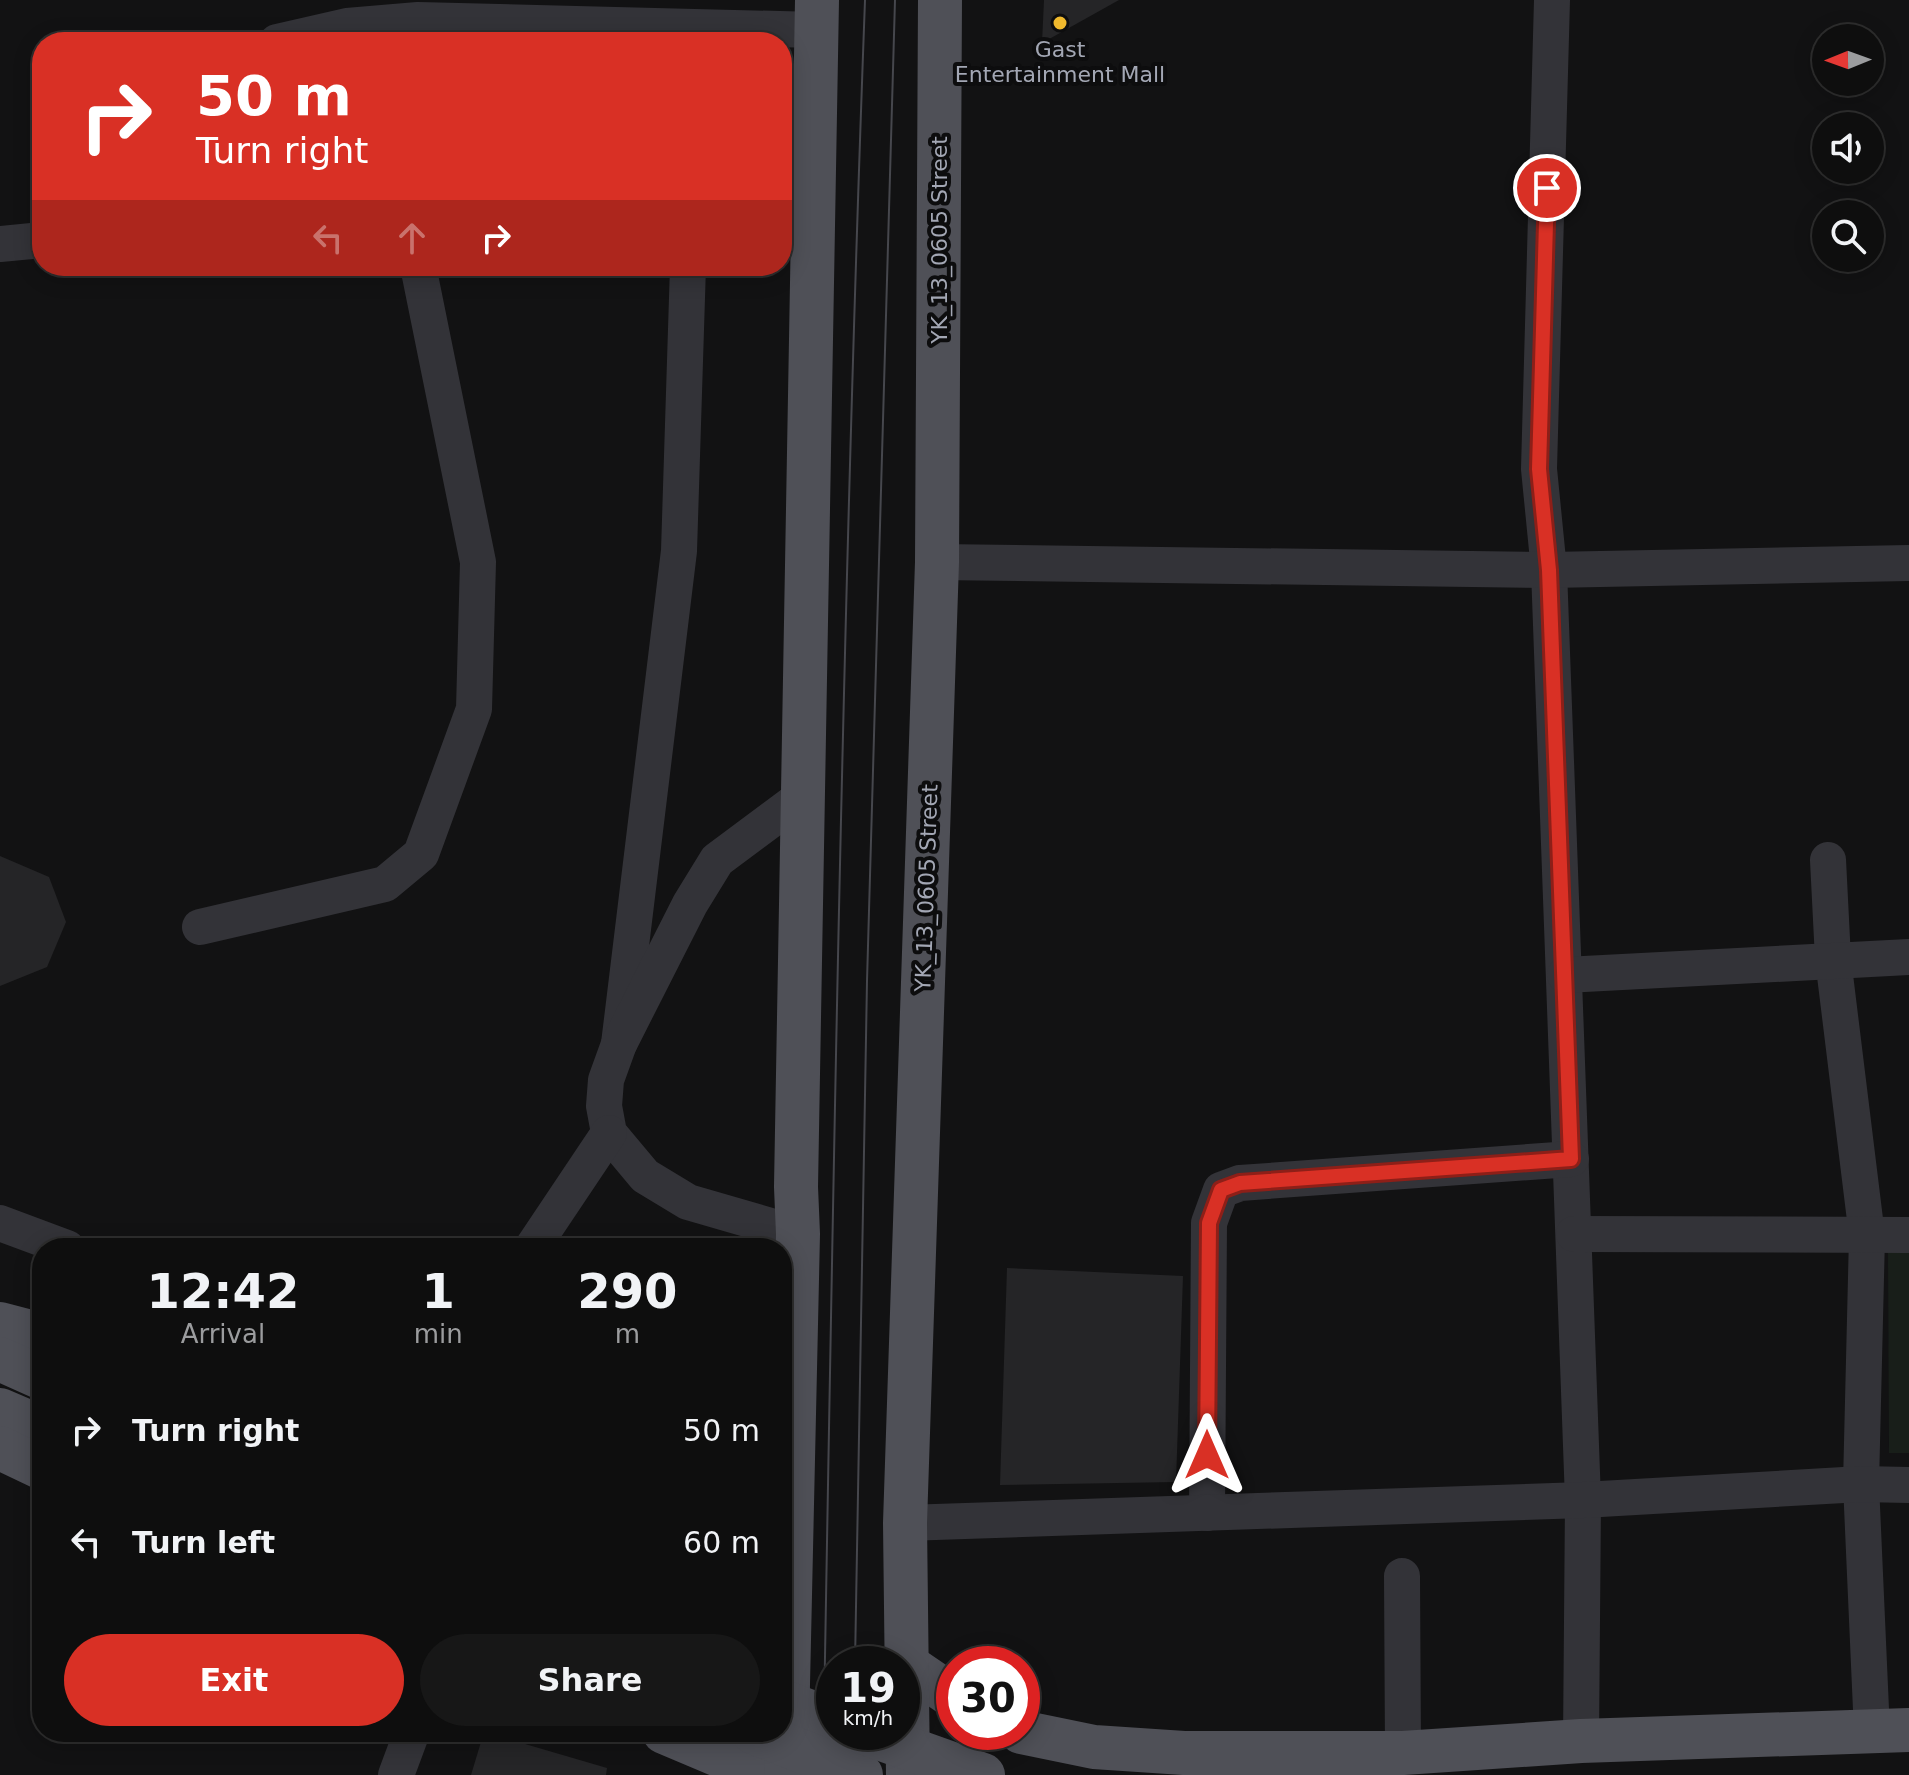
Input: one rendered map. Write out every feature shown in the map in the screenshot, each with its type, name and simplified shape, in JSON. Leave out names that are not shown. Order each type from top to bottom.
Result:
[{"type":"main road","name":"YK_13_0605 Street","points":[[907,1646],[905,1523],[937,562],[940,0]]},
{"type":"main road","points":[[792,1426],[798,1234],[796,1187],[817,15]]},
{"type":"main road","points":[[0,1324],[32,1332]]},
{"type":"main road","points":[[0,1359],[32,1373]]},
{"type":"main road","points":[[0,1410],[32,1424]]},
{"type":"main road","points":[[0,1448],[32,1463]]},
{"type":"main road","points":[[792,1705],[816,1714]]},
{"type":"main road","points":[[1040,1736],[1094,1747],[1184,1753],[1403,1753],[1581,1741],[1890,1731]]},
{"type":"main road","points":[[688,1742],[766,1775]]},
{"type":"main road","points":[[778,1742],[861,1775]]},
{"type":"main road","points":[[786,1742],[786,1775]]},
{"type":"main road","name":"YK_13_0605 Street","points":[[908,1750],[908,1775]]},
{"type":"main road","points":[[913,1750],[983,1775]]},
{"type":"street","points":[[1552,0],[1539,469],[1549,570],[1583,1500],[1581,1741]]},
{"type":"street","points":[[707,32],[817,15]]},
{"type":"street","points":[[375,32],[418,20],[655,32]]},
{"type":"street","points":[[0,244],[32,241]]},
{"type":"street","points":[[200,927],[385,884],[421,854],[474,709],[478,562],[420,276]]},
{"type":"street","points":[[619,1044],[679,551],[688,276]]},
{"type":"street","points":[[937,562],[1549,570],[1909,563]]},
{"type":"street","points":[[798,1234],[688,1202],[645,1176],[609,1133],[604,1106],[606,1080],[619,1044],[690,904],[717,860],[803,796]]},
{"type":"street","points":[[1828,860],[1833,959],[1867,1236],[1861,1484],[1890,1731]]},
{"type":"street","points":[[1565,975],[1909,957]]},
{"type":"street","points":[[539,1238],[609,1133]]},
{"type":"street","points":[[1207,1513],[1209,1223],[1221,1190],[1240,1183],[1571,1159]]},
{"type":"street","points":[[0,1223],[40,1238]]},
{"type":"street","points":[[1574,1234],[1909,1235]]},
{"type":"street","points":[[905,1523],[1583,1500],[1861,1484],[1909,1485]]},
{"type":"street","points":[[1402,1576],[1403,1753]]},
{"type":"street","points":[[396,1775],[408,1742]]},
{"type":"shaded area","points":[[1888,1248],[1909,1248],[1909,1453],[1889,1453]]},
{"type":"building","name":"Gast Entertainment Mall","points":[[1044,0],[1119,0],[1042,43]]},
{"type":"building","points":[[0,856],[49,877],[66,922],[47,967],[0,986]]},
{"type":"building","points":[[1007,1268],[1183,1276],[1176,1482],[1000,1485]]},
{"type":"building","points":[[481,1742],[518,1742],[607,1768],[606,1775],[471,1775]]},
{"type":"tram line","points":[[823,1775],[845,665],[865,0]]},
{"type":"tram line","points":[[855,1646],[867,981],[895,0]]},
{"type":"tram line","points":[[853,1775],[854,1750]]},
{"type":"place","name":"Gast Entertainment Mall","points":[[1060,23]]},
{"type":"route","points":[[1207,1455],[1209,1223],[1221,1190],[1240,1183],[1571,1159],[1549,570],[1539,469],[1547,188]]}]
